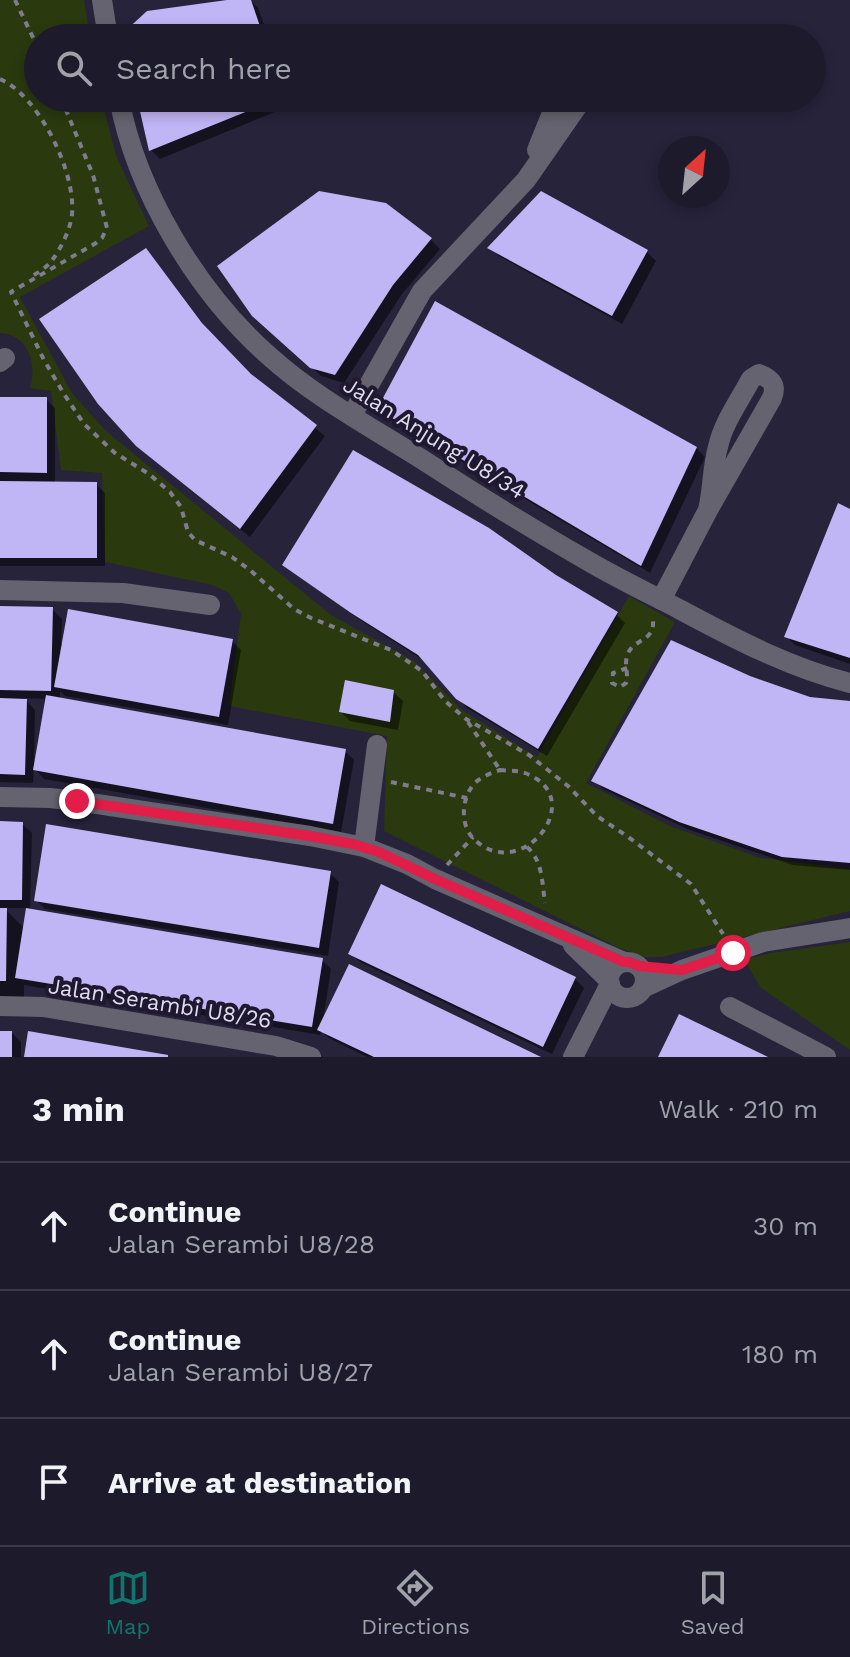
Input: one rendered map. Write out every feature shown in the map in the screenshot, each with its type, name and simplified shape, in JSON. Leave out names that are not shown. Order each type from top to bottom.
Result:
[{"type":"street","points":[[102,0],[106,24]]},
{"type":"street","name":"Jalan Anjung U8/34","points":[[122,112],[132,151],[178,245],[209,291],[268,356],[352,415],[575,554],[784,661],[850,683]]},
{"type":"street","points":[[526,180],[553,112]]},
{"type":"street","points":[[352,415],[422,291],[526,180],[573,112]]},
{"type":"street","points":[[661,600],[772,398],[775,391],[773,382],[767,377],[759,374],[751,379],[725,428],[718,444],[708,510]]},
{"type":"street","points":[[0,590],[123,593],[210,605]]},
{"type":"street","points":[[364,847],[377,745]]},
{"type":"street","points":[[0,797],[77,801],[364,847],[631,964],[644,976],[635,993],[576,1052]]},
{"type":"street","points":[[556,932],[609,982],[616,994],[635,993],[682,970],[763,942],[850,928]]},
{"type":"street","points":[[576,1052],[609,982],[611,970],[619,963],[682,970]]},
{"type":"street","name":"Jalan Serambi U8/26","points":[[0,1006],[43,1007],[276,1046],[311,1057]]},
{"type":"street","points":[[730,1007],[826,1057]]},
{"type":"path","points":[[15,0],[26,24]]},
{"type":"path","points":[[0,79],[11,84],[24,98]]},
{"type":"path","points":[[11,292],[52,261],[72,217],[72,196],[60,152],[37,112]]},
{"type":"path","points":[[11,292],[96,243],[107,228],[93,175],[67,112]]},
{"type":"path","points":[[11,292],[44,360],[84,424],[115,453],[149,474],[170,492],[181,507],[188,532],[195,540],[232,557],[294,609],[391,650],[422,671],[445,701],[466,719],[529,755],[568,786],[597,816],[691,884],[733,953]]},
{"type":"path","points":[[627,668],[613,673],[612,683],[620,687],[626,683],[628,675],[627,655],[630,649],[651,635],[654,628],[652,615],[661,600]]},
{"type":"path","points":[[466,719],[500,770]]},
{"type":"path","points":[[500,770],[522,772],[543,784],[553,806],[552,815],[539,836],[527,847],[517,851],[494,850],[473,837],[467,827],[463,815],[467,798],[472,786],[490,774],[500,770]]},
{"type":"path","points":[[373,778],[467,798]]},
{"type":"path","points":[[435,879],[473,837]]},
{"type":"path","points":[[527,847],[536,854],[556,932]]},
{"type":"green space","points":[[0,0],[84,0],[88,24],[24,24],[24,112],[105,112],[117,158],[149,226],[20,297],[72,393],[106,431],[331,615],[414,661],[462,710],[537,757],[629,596],[675,622],[586,783],[670,826],[761,858],[850,869],[850,911],[662,957],[645,957],[619,948],[384,831],[387,736],[229,706],[241,614],[229,593],[212,585],[105,562],[102,473],[61,470],[51,391],[30,388],[32,370],[28,352],[18,339],[0,333]]},
{"type":"green space","points":[[850,942],[850,1050],[761,988],[744,960]]},
{"type":"building","points":[[227,0],[251,0],[259,24],[133,24],[147,11]]},
{"type":"building","points":[[140,112],[245,112],[149,151]]},
{"type":"building","points":[[319,191],[386,203],[432,238],[393,285],[335,375],[310,368],[252,316],[217,266]]},
{"type":"building","points":[[541,191],[648,250],[612,316],[487,248]]},
{"type":"building","points":[[146,248],[202,323],[251,374],[317,425],[240,529],[136,446],[98,404],[39,319]]},
{"type":"building","points":[[435,301],[697,447],[641,566],[377,409]]},
{"type":"building","points":[[0,397],[47,397],[47,473],[0,472]]},
{"type":"building","points":[[353,450],[489,528],[556,575],[618,612],[538,749],[456,699],[418,655],[282,565]]},
{"type":"building","points":[[0,481],[97,482],[97,558],[0,558]]},
{"type":"building","points":[[838,503],[850,509],[850,658],[784,637]]},
{"type":"building","points":[[0,606],[53,607],[51,691],[0,690]]},
{"type":"building","points":[[68,609],[233,639],[219,717],[54,687]]},
{"type":"building","points":[[671,640],[750,676],[810,697],[850,701],[850,863],[782,857],[679,822],[591,781]]},
{"type":"building","points":[[345,680],[394,690],[390,722],[339,712]]},
{"type":"building","points":[[46,695],[346,749],[333,824],[33,770]]},
{"type":"building","points":[[0,698],[27,699],[25,775],[0,774]]},
{"type":"building","points":[[0,821],[23,822],[22,900],[0,900]]},
{"type":"building","points":[[46,824],[331,871],[319,948],[34,901]]},
{"type":"building","points":[[381,884],[576,977],[543,1047],[348,954]]},
{"type":"building","points":[[0,908],[7,908],[6,981],[0,981]]},
{"type":"building","points":[[26,908],[323,958],[312,1027],[15,978]]},
{"type":"building","points":[[349,964],[541,1057],[374,1057],[317,1030]]},
{"type":"building","points":[[679,1014],[768,1057],[658,1057]]},
{"type":"building","points":[[0,1031],[12,1031],[12,1057],[0,1057]]},
{"type":"building","points":[[28,1031],[168,1055],[168,1057],[24,1057]]},
{"type":"route","points":[[77,801],[364,847],[639,966],[682,970],[733,953]]}]
